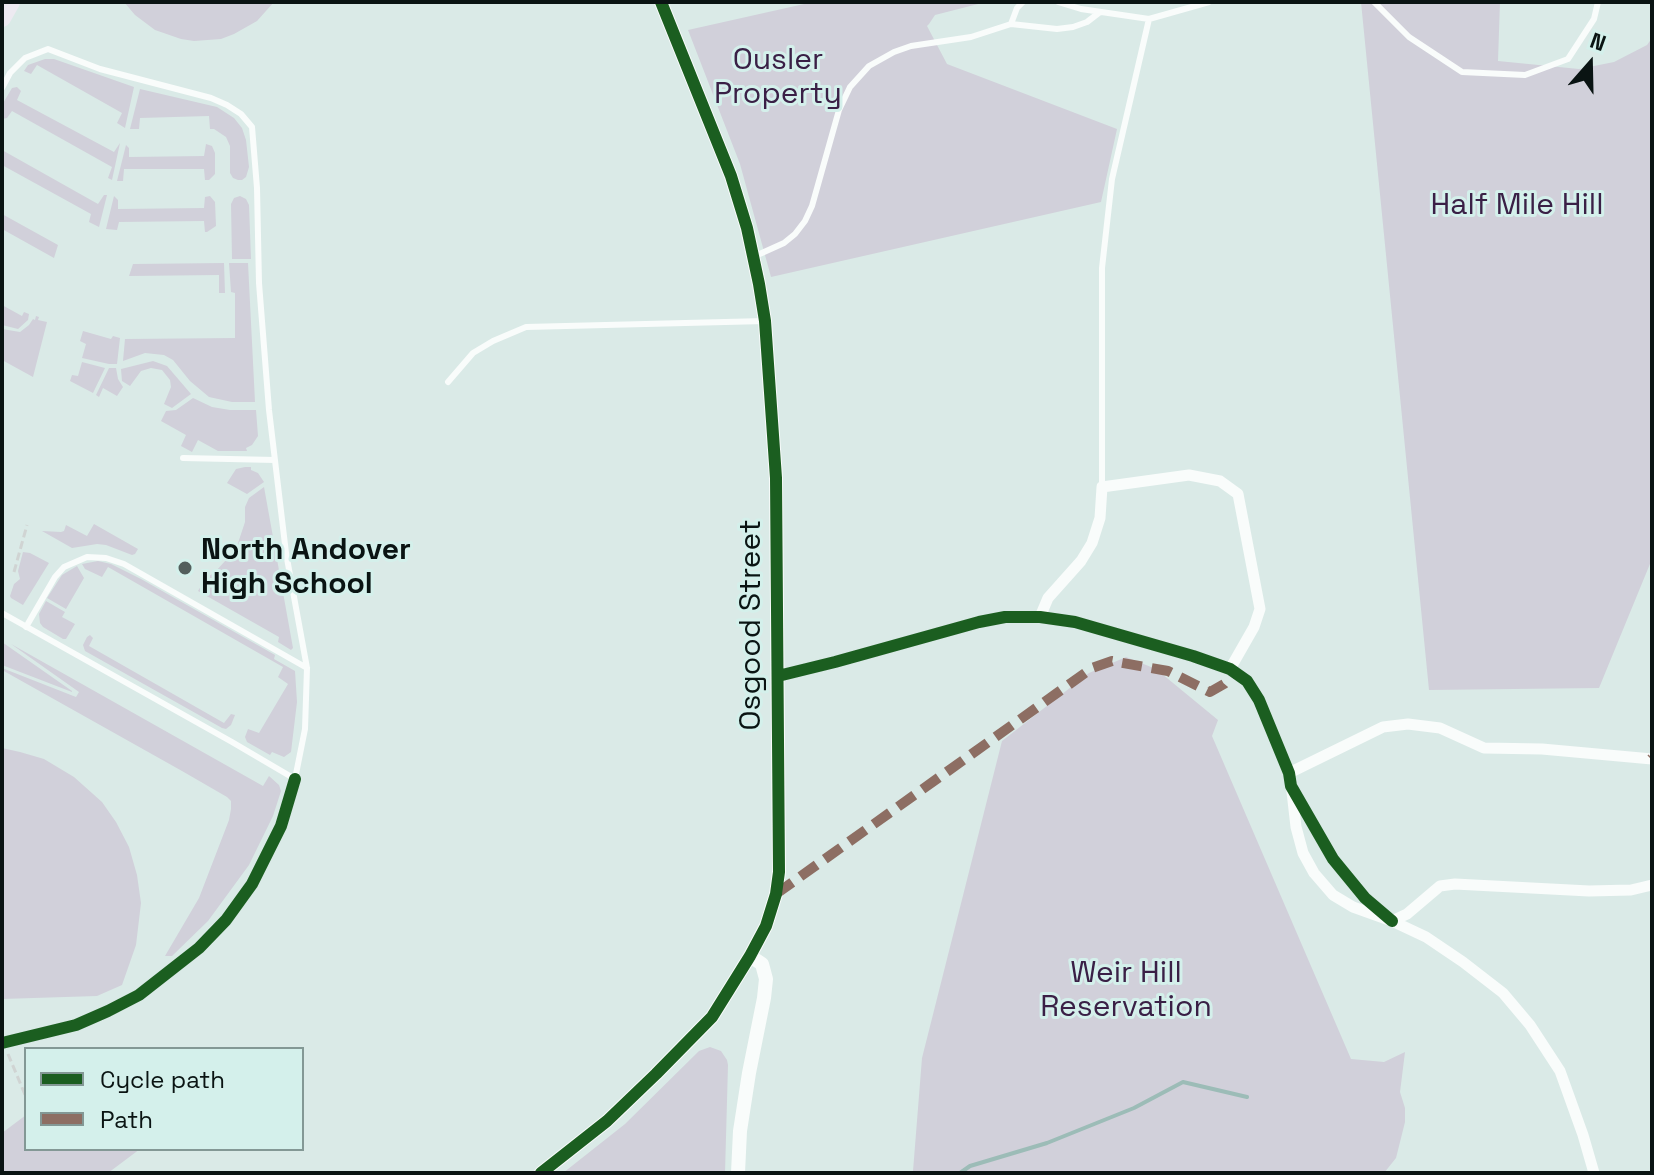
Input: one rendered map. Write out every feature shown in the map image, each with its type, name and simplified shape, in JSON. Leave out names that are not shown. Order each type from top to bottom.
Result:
[{"type":"main road","points":[[2,18],[11,2]]},
{"type":"street","name":"Osgood Street","points":[[541,1173],[607,1121],[712,1017],[766,926],[779,872],[776,478],[765,321],[747,228],[731,176],[661,2]]},
{"type":"street","points":[[1040,617],[1048,598],[1081,561],[1092,543],[1100,518],[1102,487],[1189,475],[1220,481],[1238,494],[1260,609],[1254,627],[1230,669]]},
{"type":"street","points":[[778,676],[1005,617],[1040,617],[1075,622],[1230,669],[1247,681],[1259,700],[1289,773],[1296,827],[1303,853],[1314,873],[1333,895],[1353,907],[1426,937],[1503,993],[1530,1025],[1560,1071],[1594,1173]]},
{"type":"street","points":[[1289,773],[1383,727],[1408,724],[1440,728],[1484,748],[1542,749],[1652,759]]},
{"type":"street","points":[[4,1042],[76,1025],[108,1011],[139,995],[199,948],[226,920],[252,884],[281,826],[295,779]]},
{"type":"street","points":[[1291,786],[1333,859],[1365,898],[1392,921]]},
{"type":"street","points":[[1392,921],[1407,914],[1440,886],[1455,884],[1589,891],[1631,890],[1652,885]]},
{"type":"street","points":[[738,1173],[740,1131],[766,979],[762,964],[750,956]]},
{"type":"lane","points":[[1011,24],[1023,2]]},
{"type":"lane","points":[[1058,2],[1149,19],[1209,2]]},
{"type":"lane","points":[[1374,2],[1409,37],[1462,72],[1525,75],[1568,59],[1594,19],[1598,2]]},
{"type":"lane","points":[[753,257],[784,243],[805,221],[839,110],[850,87],[869,66],[911,46],[971,37],[1011,24],[1057,29],[1073,27],[1087,22],[1100,12]]},
{"type":"lane","points":[[1102,487],[1102,268],[1112,179],[1149,19]]},
{"type":"lane","points":[[2,88],[10,73],[25,58],[48,49],[113,73],[211,98],[241,114],[252,127],[259,283],[275,460],[286,553],[307,668],[305,729],[295,779],[2,613]]},
{"type":"lane","points":[[448,382],[473,353],[526,327],[765,321]]},
{"type":"lane","points":[[183,458],[275,460]]},
{"type":"lane","points":[[26,627],[64,567],[87,557],[106,558],[124,564],[307,668]]},
{"type":"path","points":[[14,572],[27,525]]},
{"type":"path","points":[[4,1042],[24,1092]]},
{"type":"green space","points":[[124,2],[274,2],[257,21],[234,34],[221,39],[194,41],[155,30]]},
{"type":"green space","name":"Ousler Property","points":[[813,2],[986,2],[935,15],[927,26],[947,64],[1117,129],[1101,202],[771,277],[740,164],[688,30]]},
{"type":"green space","name":"Half Mile Hill","points":[[1361,2],[1500,2],[1498,61],[1579,69],[1614,62],[1647,45],[1652,38],[1652,559],[1599,688],[1429,690]]},
{"type":"green space","points":[[54,59],[134,87],[125,128],[117,123],[122,113],[37,65],[31,74],[24,71],[28,65]]},
{"type":"green space","points":[[17,87],[21,91],[17,100],[114,152],[120,143],[112,180],[108,178],[112,167],[12,111],[2,119],[2,105],[12,88]]},
{"type":"green space","points":[[140,89],[217,107],[234,118],[246,140],[249,167],[246,177],[242,180],[233,178],[230,173],[230,146],[226,137],[210,129],[209,116],[140,118],[139,129],[130,129]]},
{"type":"green space","points":[[206,144],[212,146],[215,153],[215,174],[209,180],[205,180],[204,169],[124,169],[123,181],[117,181],[126,145],[129,157],[204,156]]},
{"type":"green space","points":[[2,150],[98,204],[107,195],[99,227],[89,222],[91,214],[2,165]]},
{"type":"green space","points":[[114,196],[118,200],[118,209],[204,208],[205,197],[210,196],[215,202],[216,226],[205,232],[204,221],[119,222],[117,230],[106,229]]},
{"type":"green space","points":[[240,196],[249,205],[251,259],[232,259],[231,204],[234,198]]},
{"type":"green space","points":[[2,214],[58,245],[54,258],[2,229]]},
{"type":"green space","points":[[224,263],[225,293],[219,293],[219,275],[129,276],[133,264]]},
{"type":"green space","points":[[229,263],[248,263],[255,402],[232,402],[209,397],[190,381],[173,360],[164,355],[145,353],[123,361],[125,339],[235,338],[235,293],[231,292]]},
{"type":"green space","points":[[2,305],[22,316],[24,312],[29,314],[28,320],[18,329],[2,325]]},
{"type":"green space","points":[[36,316],[38,320],[47,322],[33,377],[2,360],[2,329],[20,332]]},
{"type":"green space","points":[[83,331],[111,339],[113,336],[120,338],[117,364],[82,358],[86,344],[80,341]]},
{"type":"green space","points":[[153,361],[167,366],[191,394],[172,408],[164,404],[171,387],[162,370],[151,368],[141,371],[130,386],[122,381],[121,369]]},
{"type":"green space","points":[[82,362],[105,368],[93,393],[70,381],[72,375],[78,376]]},
{"type":"green space","points":[[109,368],[116,368],[123,387],[117,396],[103,388],[99,397],[96,395]]},
{"type":"green space","points":[[193,398],[212,407],[256,410],[258,436],[246,448],[247,451],[218,451],[198,440],[192,452],[181,446],[186,435],[161,421],[166,411],[176,410]]},
{"type":"green space","points":[[251,467],[264,482],[247,494],[227,483],[236,469]]},
{"type":"green space","points":[[264,487],[291,650],[278,642],[279,637],[198,591],[205,579],[236,549],[249,498]]},
{"type":"green space","points":[[94,524],[138,549],[135,554],[97,544],[72,548],[42,531],[61,532],[66,525],[87,536]]},
{"type":"green space","points":[[23,552],[49,563],[23,605],[10,596],[14,584],[20,579],[18,571]]},
{"type":"green space","points":[[98,561],[141,579],[275,655],[274,659],[295,671],[297,702],[291,752],[284,757],[272,752],[270,755],[247,742],[245,737],[248,729],[259,733],[288,684],[278,677],[283,667],[108,567],[102,577],[85,569],[82,564]]},
{"type":"green space","points":[[77,566],[84,578],[66,609],[47,598],[62,575]]},
{"type":"green space","points":[[46,601],[65,612],[62,617],[75,624],[66,639],[40,623],[39,614]]},
{"type":"green space","points":[[90,635],[93,638],[89,646],[224,723],[231,714],[235,715],[231,725],[222,728],[85,651],[83,645]]},
{"type":"green space","points":[[2,642],[72,691],[72,692],[2,665]]},
{"type":"green space","points":[[11,644],[263,786],[269,776],[279,785],[281,791],[273,816],[249,865],[208,921],[172,956],[165,956],[199,898],[229,820],[231,801],[2,670],[76,697],[79,692]]},
{"type":"green space","name":"Weir Hill Reservation","points":[[1126,657],[1156,669],[1218,720],[1212,736],[1351,1059],[1384,1062],[1405,1052],[1400,1092],[1405,1122],[1396,1158],[1384,1173],[911,1173],[922,1058],[1002,741],[1089,673]]},
{"type":"green space","points":[[2,748],[44,759],[74,777],[102,802],[129,847],[141,903],[136,945],[122,985],[97,996],[2,999]]},
{"type":"green space","points":[[710,1047],[721,1051],[728,1065],[725,1173],[563,1173],[625,1124],[699,1051]]},
{"type":"green space","points":[[24,1116],[24,1151],[137,1151],[108,1173],[2,1173],[2,1133]]},
{"type":"waterway","points":[[960,1173],[970,1166],[1047,1143],[1134,1108],[1183,1082],[1247,1097]]},
{"type":"marked path","points":[[776,894],[1092,668],[1112,661],[1168,671],[1210,692],[1224,684],[1234,672]]},
{"type":"cycle path","points":[[541,1173],[607,1121],[712,1017],[766,926],[779,872],[776,478],[765,321],[747,228],[731,176],[661,2]]},
{"type":"cycle path","points":[[778,676],[1005,617],[1040,617],[1075,622],[1230,669],[1247,681],[1259,700],[1289,773],[1291,786],[1333,859],[1365,898],[1392,921]]},
{"type":"cycle path","points":[[2,1043],[76,1025],[108,1011],[139,995],[199,948],[226,920],[252,884],[281,826],[295,779]]},
{"type":"place","name":"North Andover High School","points":[[185,568]]}]
